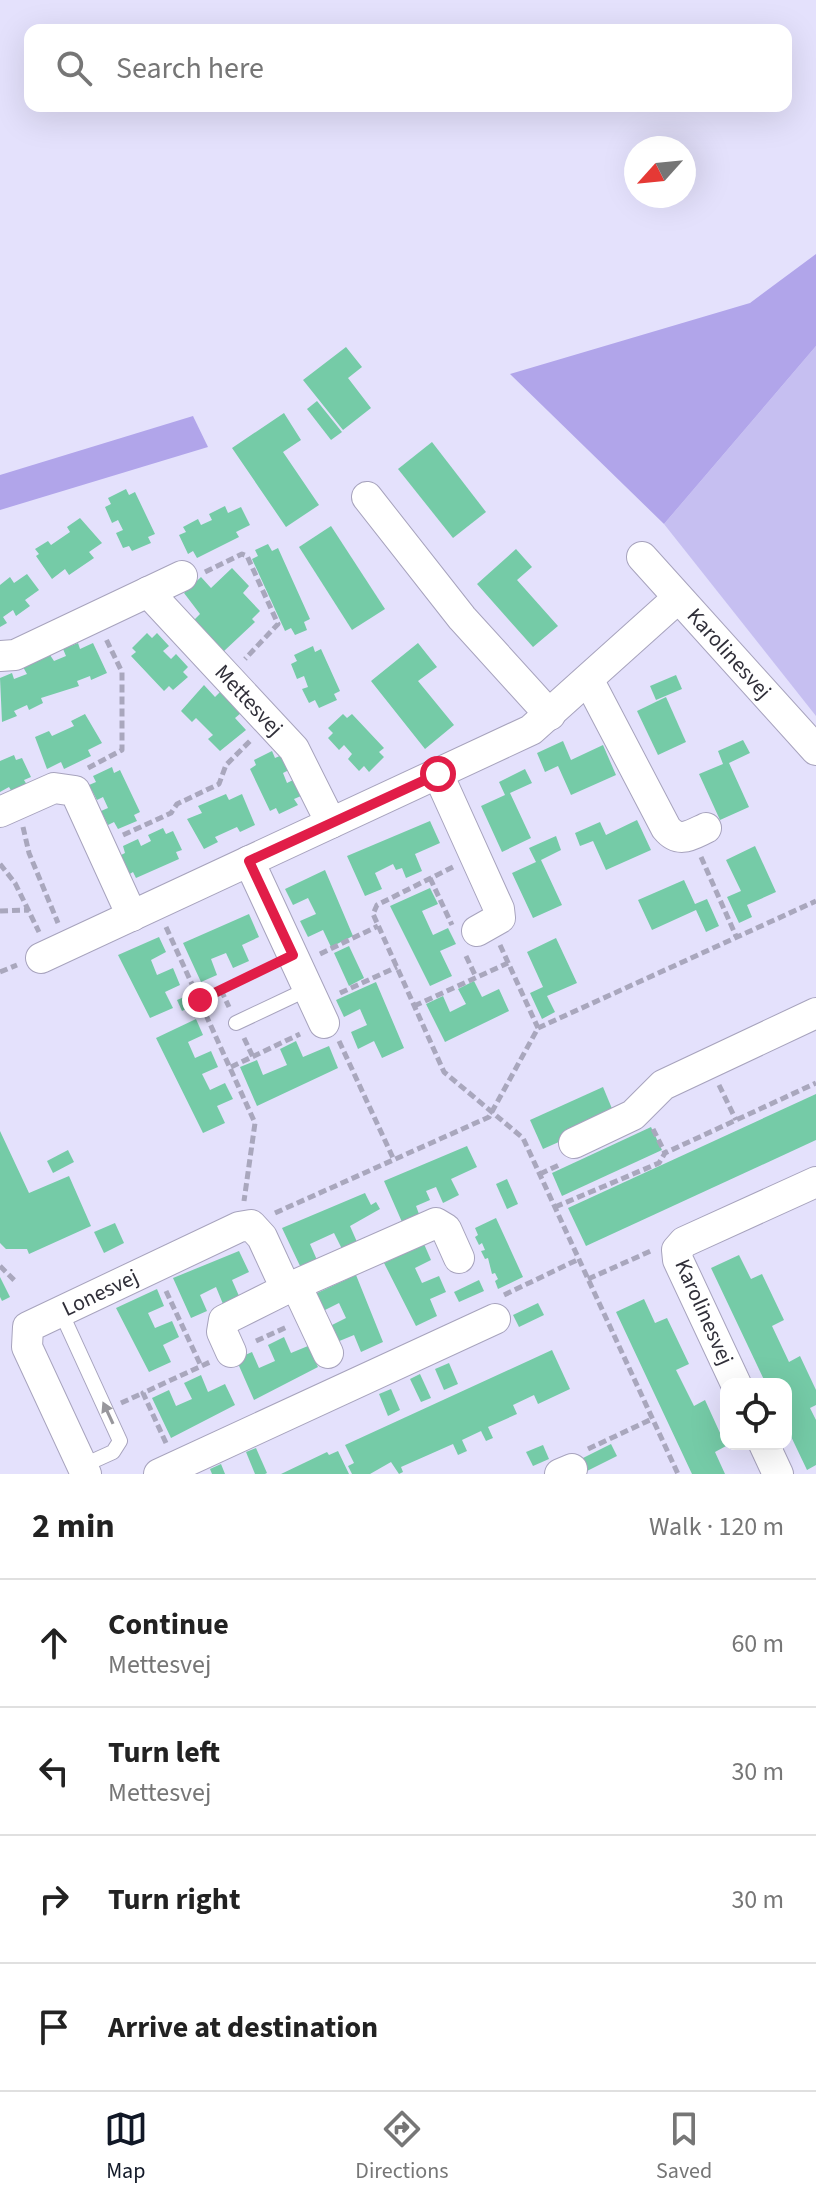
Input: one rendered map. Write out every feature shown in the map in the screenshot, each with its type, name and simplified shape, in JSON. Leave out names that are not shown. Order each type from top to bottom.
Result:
[{"type":"street","points":[[367,497],[462,618],[550,715]]},
{"type":"street","name":"Karolinesvej","points":[[642,557],[816,750]]},
{"type":"street","points":[[0,656],[15,655],[182,576]]},
{"type":"street","name":"Mettesvej","points":[[148,592],[294,749],[331,823]]},
{"type":"street","points":[[53,953],[524,734],[589,681],[678,598]]},
{"type":"street","points":[[589,681],[666,828],[677,838],[699,832]]},
{"type":"street","points":[[438,774],[499,909],[500,918],[484,928]]},
{"type":"street","points":[[7,809],[54,788],[68,787],[79,797],[101,846],[144,910]]},
{"type":"street","points":[[249,861],[307,987]]},
{"type":"street","points":[[574,1143],[633,1115],[663,1085],[816,1013]]},
{"type":"street","name":"Karolinesvej","points":[[733,1378],[678,1260],[677,1250],[684,1242],[816,1182]]},
{"type":"street","points":[[250,1211],[291,1287],[311,1316],[328,1353]]},
{"type":"street","name":"Lonesvej","points":[[84,1470],[25,1341],[28,1327],[245,1225],[250,1211]]},
{"type":"street","points":[[231,1352],[221,1328],[224,1320],[436,1223],[446,1229],[459,1258]]},
{"type":"street","points":[[168,1470],[495,1319]]},
{"type":"street","points":[[767,1450],[778,1474]]},
{"type":"lane","points":[[236,1023],[307,987]]},
{"type":"lane","points":[[60,1310],[120,1441],[113,1452],[84,1470]]},
{"type":"path","points":[[182,576],[189,580],[244,554],[278,624],[227,676]]},
{"type":"path","points":[[68,787],[74,775],[122,750],[122,672],[96,617]]},
{"type":"path","points":[[101,846],[171,813],[177,804],[219,784],[226,765],[269,722]]},
{"type":"path","points":[[7,809],[45,895],[53,953]]},
{"type":"path","points":[[699,832],[736,936]]},
{"type":"path","points":[[476,857],[377,905],[373,914],[444,1072],[523,1138],[678,1474]]},
{"type":"path","points":[[0,864],[53,953]]},
{"type":"path","points":[[144,910],[200,1000],[256,1127],[250,1211],[282,1212],[493,1113],[538,1028],[816,901]]},
{"type":"path","points":[[0,911],[29,910]]},
{"type":"path","points":[[231,1067],[307,987],[378,926]]},
{"type":"path","points":[[484,928],[508,963],[538,1028]]},
{"type":"path","points":[[414,1006],[508,963]]},
{"type":"path","points":[[200,1000],[307,987],[397,967]]},
{"type":"path","points":[[307,987],[332,1024],[394,1160]]},
{"type":"path","points":[[709,1063],[736,1120]]},
{"type":"path","points":[[555,1207],[659,1163],[665,1153],[816,1083]]},
{"type":"path","points":[[588,1279],[662,1246],[677,1250]]},
{"type":"path","points":[[495,1319],[488,1306],[491,1301],[579,1259]]},
{"type":"path","points":[[0,1266],[16,1282]]},
{"type":"path","points":[[154,1267],[201,1366]]},
{"type":"path","points":[[168,1470],[143,1393],[311,1316]]},
{"type":"path","points":[[569,1466],[652,1419]]},
{"type":"shaded area","points":[[816,254],[816,346],[664,524],[510,374],[750,303]]},
{"type":"shaded area","points":[[816,346],[816,716],[664,524]]},
{"type":"shaded area","points":[[193,416],[208,447],[0,510],[0,475]]},
{"type":"building","points":[[346,347],[362,367],[348,378],[371,408],[343,430],[303,380]]},
{"type":"building","points":[[317,401],[342,432],[331,440],[307,409]]},
{"type":"building","points":[[284,413],[301,440],[283,452],[319,505],[286,527],[232,448]]},
{"type":"building","points":[[432,442],[486,512],[453,538],[398,469]]},
{"type":"building","points":[[126,489],[129,495],[135,492],[155,534],[148,537],[151,543],[132,551],[129,546],[123,548],[116,533],[123,530],[118,520],[112,523],[105,507],[111,504],[108,498]]},
{"type":"building","points":[[225,506],[228,513],[241,507],[250,525],[236,532],[239,537],[197,558],[193,551],[188,554],[179,535],[186,532],[183,527],[198,519],[201,525],[212,520],[209,514]]},
{"type":"building","points":[[80,518],[102,543],[89,552],[94,558],[69,575],[65,569],[52,579],[36,556],[39,554],[35,549],[48,541],[51,545],[70,532],[67,527]]},
{"type":"building","points":[[331,526],[385,609],[352,630],[299,547]]},
{"type":"building","points":[[268,544],[272,551],[278,548],[310,619],[304,622],[307,630],[295,635],[291,628],[285,631],[252,559],[258,556],[255,550]]},
{"type":"building","points":[[516,549],[532,567],[517,580],[558,626],[533,647],[477,584]]},
{"type":"building","points":[[232,568],[249,586],[243,593],[260,611],[252,619],[255,622],[223,652],[193,621],[200,614],[184,593],[201,577],[211,588]]},
{"type":"building","points":[[27,574],[39,590],[25,600],[30,606],[16,616],[13,610],[3,617],[7,623],[0,627],[0,585],[10,577],[14,583]]},
{"type":"building","points":[[147,633],[152,638],[157,633],[169,646],[163,651],[171,659],[176,654],[188,667],[183,672],[188,677],[173,690],[169,686],[164,691],[131,656],[136,652],[132,648]]},
{"type":"building","points":[[78,643],[80,649],[93,643],[107,673],[91,680],[90,676],[77,681],[79,686],[41,698],[43,703],[29,710],[27,705],[14,711],[17,716],[2,722],[0,678],[12,673],[14,679],[27,674],[23,667],[50,655],[54,661],[66,656],[63,649]]},
{"type":"building","points":[[418,643],[437,667],[418,681],[454,725],[425,749],[371,681]]},
{"type":"building","points":[[313,646],[315,652],[321,649],[340,691],[334,694],[337,700],[319,708],[315,700],[309,703],[302,689],[308,687],[304,676],[297,679],[291,664],[297,661],[294,655]]},
{"type":"building","points":[[676,675],[682,689],[656,700],[650,686]]},
{"type":"building","points":[[204,685],[215,697],[220,692],[241,713],[235,718],[246,730],[220,751],[208,739],[213,735],[196,718],[192,722],[181,711]]},
{"type":"building","points":[[666,697],[686,742],[658,755],[637,711]]},
{"type":"building","points":[[85,714],[102,743],[88,750],[91,756],[64,769],[61,762],[47,769],[35,737],[49,731],[52,736],[74,726],[71,721]]},
{"type":"building","points":[[343,714],[347,718],[352,714],[384,748],[379,752],[384,757],[369,772],[364,766],[359,771],[348,759],[352,754],[344,745],[339,750],[328,738],[333,733],[328,728]]},
{"type":"building","points":[[743,740],[750,753],[729,763],[749,807],[720,820],[699,774],[723,764],[718,751]]},
{"type":"building","points":[[563,741],[571,760],[603,745],[616,775],[571,795],[558,766],[545,772],[537,753]]},
{"type":"building","points":[[272,751],[275,758],[282,755],[289,770],[283,773],[287,783],[293,780],[301,796],[294,799],[298,805],[279,814],[276,808],[270,811],[250,769],[256,765],[254,760]]},
{"type":"building","points":[[14,755],[16,760],[22,758],[31,777],[24,780],[27,785],[12,792],[9,787],[0,792],[0,761]]},
{"type":"building","points":[[112,767],[114,773],[120,770],[140,812],[134,815],[137,821],[118,829],[114,822],[108,825],[101,811],[108,808],[103,797],[97,800],[89,785],[96,782],[93,776]]},
{"type":"building","points":[[525,769],[532,783],[510,793],[531,838],[502,852],[481,806],[505,795],[499,782]]},
{"type":"building","points":[[226,794],[229,800],[242,794],[255,825],[240,832],[237,827],[215,837],[218,842],[204,849],[187,819],[202,813],[198,806]]},
{"type":"building","points":[[637,820],[651,850],[606,870],[593,841],[580,846],[575,833],[600,822],[606,835]]},
{"type":"building","points":[[430,821],[440,843],[415,854],[422,871],[406,878],[402,868],[396,870],[393,864],[375,873],[382,889],[365,896],[347,856]]},
{"type":"building","points":[[163,828],[166,834],[173,831],[182,850],[176,852],[179,859],[136,878],[133,872],[128,875],[119,856],[125,853],[123,846],[138,839],[141,846],[151,841],[148,835]]},
{"type":"building","points":[[556,836],[561,850],[541,860],[562,905],[533,918],[512,873],[536,862],[529,848]]},
{"type":"building","points":[[755,846],[776,892],[747,905],[752,917],[739,923],[727,897],[741,891],[726,860]]},
{"type":"building","points":[[325,870],[353,936],[331,947],[323,930],[308,937],[300,921],[316,914],[308,898],[293,905],[285,889]]},
{"type":"building","points":[[684,880],[695,904],[707,899],[719,926],[706,932],[696,910],[652,930],[638,900]]},
{"type":"building","points":[[430,888],[438,904],[422,911],[433,935],[448,928],[456,944],[440,951],[452,976],[430,986],[390,906]]},
{"type":"building","points":[[249,914],[259,937],[242,945],[249,961],[233,968],[226,953],[211,959],[217,975],[201,982],[183,943]]},
{"type":"building","points":[[159,937],[166,952],[151,960],[157,975],[173,968],[180,985],[165,992],[173,1008],[150,1018],[118,955]]},
{"type":"building","points":[[556,938],[577,983],[547,996],[555,1012],[542,1019],[530,993],[543,987],[527,952]]},
{"type":"building","points":[[349,946],[364,978],[349,986],[334,953]]},
{"type":"building","points":[[474,981],[482,997],[499,989],[509,1011],[445,1042],[426,1004],[443,996],[450,1012],[466,1004],[458,989]]},
{"type":"building","points":[[376,982],[404,1048],[382,1058],[374,1041],[358,1049],[351,1032],[367,1025],[360,1009],[344,1017],[336,1000]]},
{"type":"building","points":[[189,995],[193,1006],[182,1011],[177,1000]]},
{"type":"building","points":[[196,1019],[203,1035],[188,1042],[195,1058],[211,1051],[218,1067],[202,1074],[210,1090],[225,1083],[233,1099],[217,1106],[225,1123],[203,1133],[156,1038]]},
{"type":"building","points":[[296,1041],[303,1057],[329,1046],[338,1068],[257,1106],[240,1067],[257,1060],[263,1075],[287,1065],[280,1049]]},
{"type":"building","points":[[603,1087],[613,1111],[606,1121],[543,1149],[530,1120]]},
{"type":"building","points":[[816,1094],[816,1140],[586,1246],[568,1208]]},
{"type":"building","points":[[651,1127],[662,1150],[562,1196],[552,1173]]},
{"type":"building","points":[[0,1131],[29,1193],[69,1176],[91,1226],[29,1254],[27,1249],[6,1249],[0,1243]]},
{"type":"building","points":[[467,1146],[477,1167],[451,1179],[459,1195],[443,1203],[436,1187],[426,1191],[430,1200],[416,1206],[419,1214],[402,1222],[384,1181]]},
{"type":"building","points":[[68,1150],[74,1162],[53,1173],[47,1161]]},
{"type":"building","points":[[507,1179],[518,1204],[507,1209],[496,1184]]},
{"type":"building","points":[[365,1193],[371,1205],[376,1202],[380,1209],[350,1226],[357,1242],[342,1249],[334,1233],[310,1244],[317,1260],[301,1268],[282,1228]]},
{"type":"building","points":[[496,1218],[523,1277],[498,1289],[495,1281],[498,1279],[495,1273],[492,1274],[488,1258],[485,1259],[481,1251],[485,1250],[482,1243],[479,1245],[475,1237],[478,1235],[475,1228]]},
{"type":"building","points":[[115,1223],[124,1243],[104,1253],[94,1232]]},
{"type":"building","points":[[424,1244],[431,1260],[415,1268],[422,1283],[439,1276],[446,1292],[430,1299],[437,1316],[416,1326],[384,1263]]},
{"type":"building","points":[[239,1251],[249,1272],[232,1280],[239,1296],[223,1304],[216,1287],[200,1295],[207,1311],[191,1318],[173,1278]]},
{"type":"building","points":[[739,1255],[751,1279],[762,1274],[784,1320],[772,1326],[789,1362],[800,1356],[816,1390],[816,1405],[810,1408],[816,1420],[816,1465],[807,1470],[792,1439],[792,1378],[763,1378],[711,1268]]},
{"type":"building","points":[[356,1275],[383,1342],[361,1352],[354,1335],[337,1342],[330,1326],[346,1318],[339,1303],[323,1311],[315,1294]]},
{"type":"building","points":[[0,1277],[10,1297],[2,1301],[0,1297]]},
{"type":"building","points":[[479,1280],[484,1291],[459,1302],[454,1292]]},
{"type":"building","points":[[157,1289],[164,1306],[148,1313],[155,1328],[172,1321],[179,1337],[163,1345],[171,1362],[149,1372],[116,1308]]},
{"type":"building","points":[[644,1299],[655,1323],[667,1318],[689,1364],[676,1370],[694,1406],[705,1400],[720,1433],[720,1449],[715,1452],[725,1474],[692,1474],[616,1312]]},
{"type":"building","points":[[538,1303],[544,1315],[519,1327],[513,1315]]},
{"type":"building","points":[[284,1337],[291,1353],[308,1346],[318,1367],[254,1400],[236,1359],[252,1352],[259,1368],[275,1361],[268,1345]]},
{"type":"building","points":[[552,1350],[570,1389],[538,1404],[534,1395],[513,1405],[517,1414],[488,1427],[493,1438],[486,1441],[481,1431],[462,1440],[467,1451],[458,1455],[453,1444],[401,1467],[403,1472],[399,1474],[391,1462],[370,1474],[352,1474],[348,1466],[354,1463],[345,1445]]},
{"type":"building","points":[[449,1363],[458,1384],[444,1390],[435,1369]]},
{"type":"building","points":[[420,1374],[431,1398],[421,1402],[410,1379]]},
{"type":"building","points":[[201,1375],[208,1392],[225,1384],[235,1405],[171,1438],[152,1398],[169,1390],[176,1406],[192,1399],[184,1383]]},
{"type":"building","points":[[391,1389],[400,1410],[388,1416],[379,1394]]},
{"type":"building","points":[[611,1444],[617,1456],[581,1474],[573,1463]]},
{"type":"building","points":[[543,1445],[549,1459],[533,1466],[526,1452]]},
{"type":"building","points":[[256,1448],[265,1474],[255,1474],[246,1452]]},
{"type":"building","points":[[338,1451],[349,1474],[281,1474],[327,1452],[329,1455]]},
{"type":"building","points":[[221,1464],[225,1474],[212,1474],[210,1469]]},
{"type":"route","points":[[200,1000],[293,955],[249,861],[438,774]]}]
